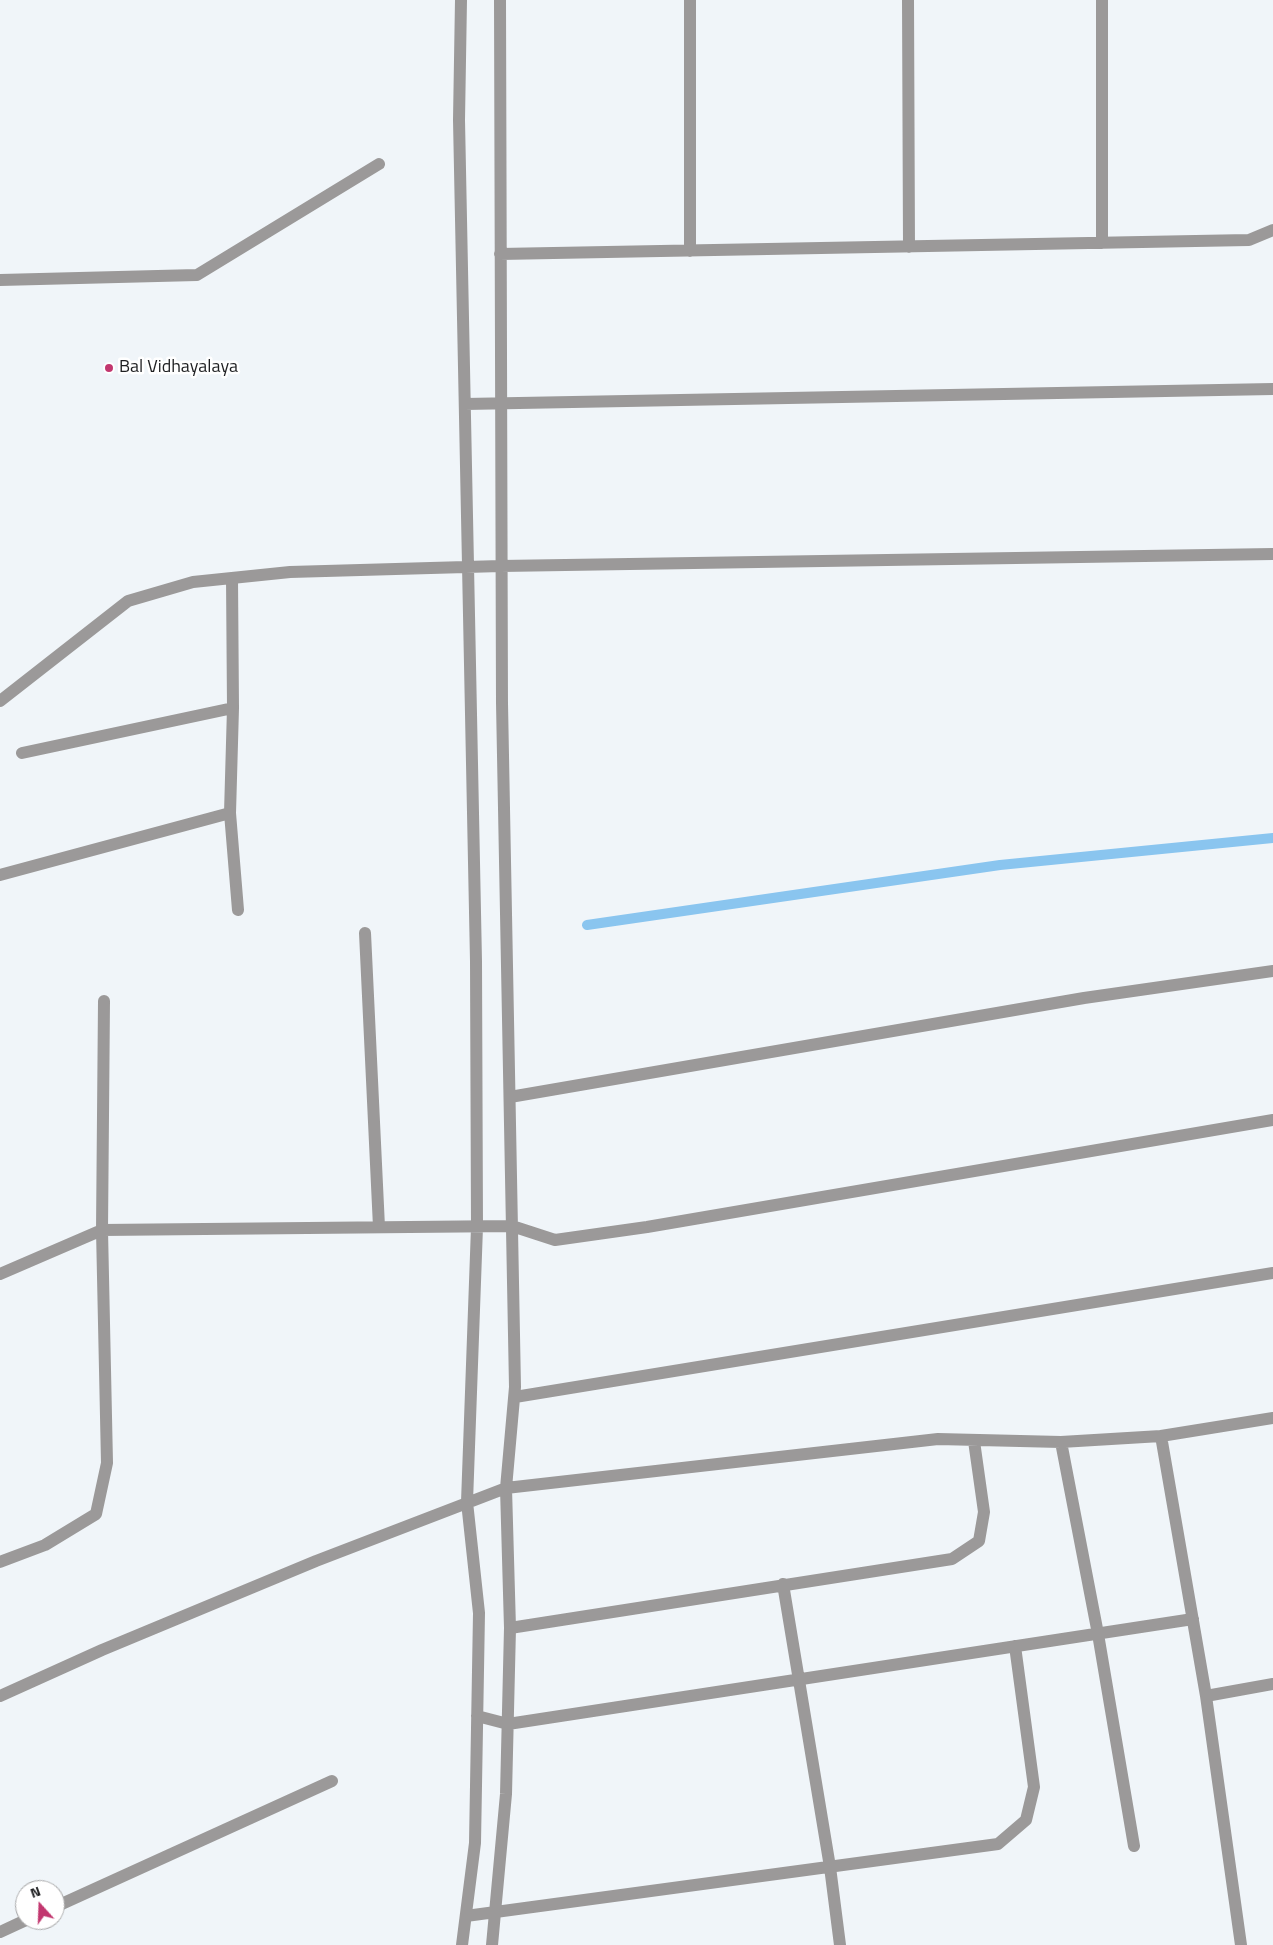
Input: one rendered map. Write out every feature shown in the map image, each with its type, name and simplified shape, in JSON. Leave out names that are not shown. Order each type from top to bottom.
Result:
[{"type":"street","points":[[461,0],[460,120],[476,960],[478,1227],[467,1502],[479,1614],[475,1844],[462,1945]]},
{"type":"street","points":[[492,1945],[506,1794],[510,1628],[506,1488],[515,1397],[502,703],[500,0]]},
{"type":"street","points":[[690,0],[690,251]]},
{"type":"street","points":[[908,0],[909,247]]},
{"type":"street","points":[[1102,0],[1102,243]]},
{"type":"street","points":[[0,280],[197,275],[379,164]]},
{"type":"street","points":[[500,254],[1249,240],[1273,230]]},
{"type":"street","points":[[465,404],[1273,389]]},
{"type":"street","points":[[0,701],[128,602],[193,582],[290,572],[468,566],[1273,554]]},
{"type":"street","points":[[232,578],[233,708],[230,813],[238,910]]},
{"type":"street","points":[[22,753],[233,708]]},
{"type":"street","points":[[0,875],[230,813]]},
{"type":"street","points":[[365,932],[379,1227]]},
{"type":"street","points":[[510,1098],[1084,998],[1273,971]]},
{"type":"street","points":[[0,1562],[45,1545],[96,1514],[107,1463],[102,1230],[104,1001]]},
{"type":"street","points":[[0,1274],[102,1230],[512,1226],[555,1240],[564,1239],[647,1228],[1273,1120]]},
{"type":"street","points":[[515,1397],[1273,1273]]},
{"type":"street","points":[[0,1696],[289,1572],[506,1488],[938,1439],[1061,1442],[1161,1436],[1273,1418]]},
{"type":"street","points":[[1161,1436],[1206,1696],[1241,1945]]},
{"type":"street","points":[[510,1628],[952,1559],[979,1541],[984,1512],[974,1441]]},
{"type":"street","points":[[1061,1442],[1098,1634],[1134,1846]]},
{"type":"street","points":[[783,1584],[830,1867],[840,1945]]},
{"type":"street","points":[[477,1716],[508,1724],[1193,1619]]},
{"type":"street","points":[[466,1916],[998,1844],[1026,1820],[1034,1787],[1014,1646]]},
{"type":"street","points":[[1206,1696],[1273,1684]]},
{"type":"street","points":[[65,1902],[332,1781]]},
{"type":"street","points":[[0,1932],[15,1925]]},
{"type":"waterway","points":[[587,925],[1000,865],[1273,838]]},
{"type":"place","name":"Bal Vidhayalaya","points":[[109,368]]}]
